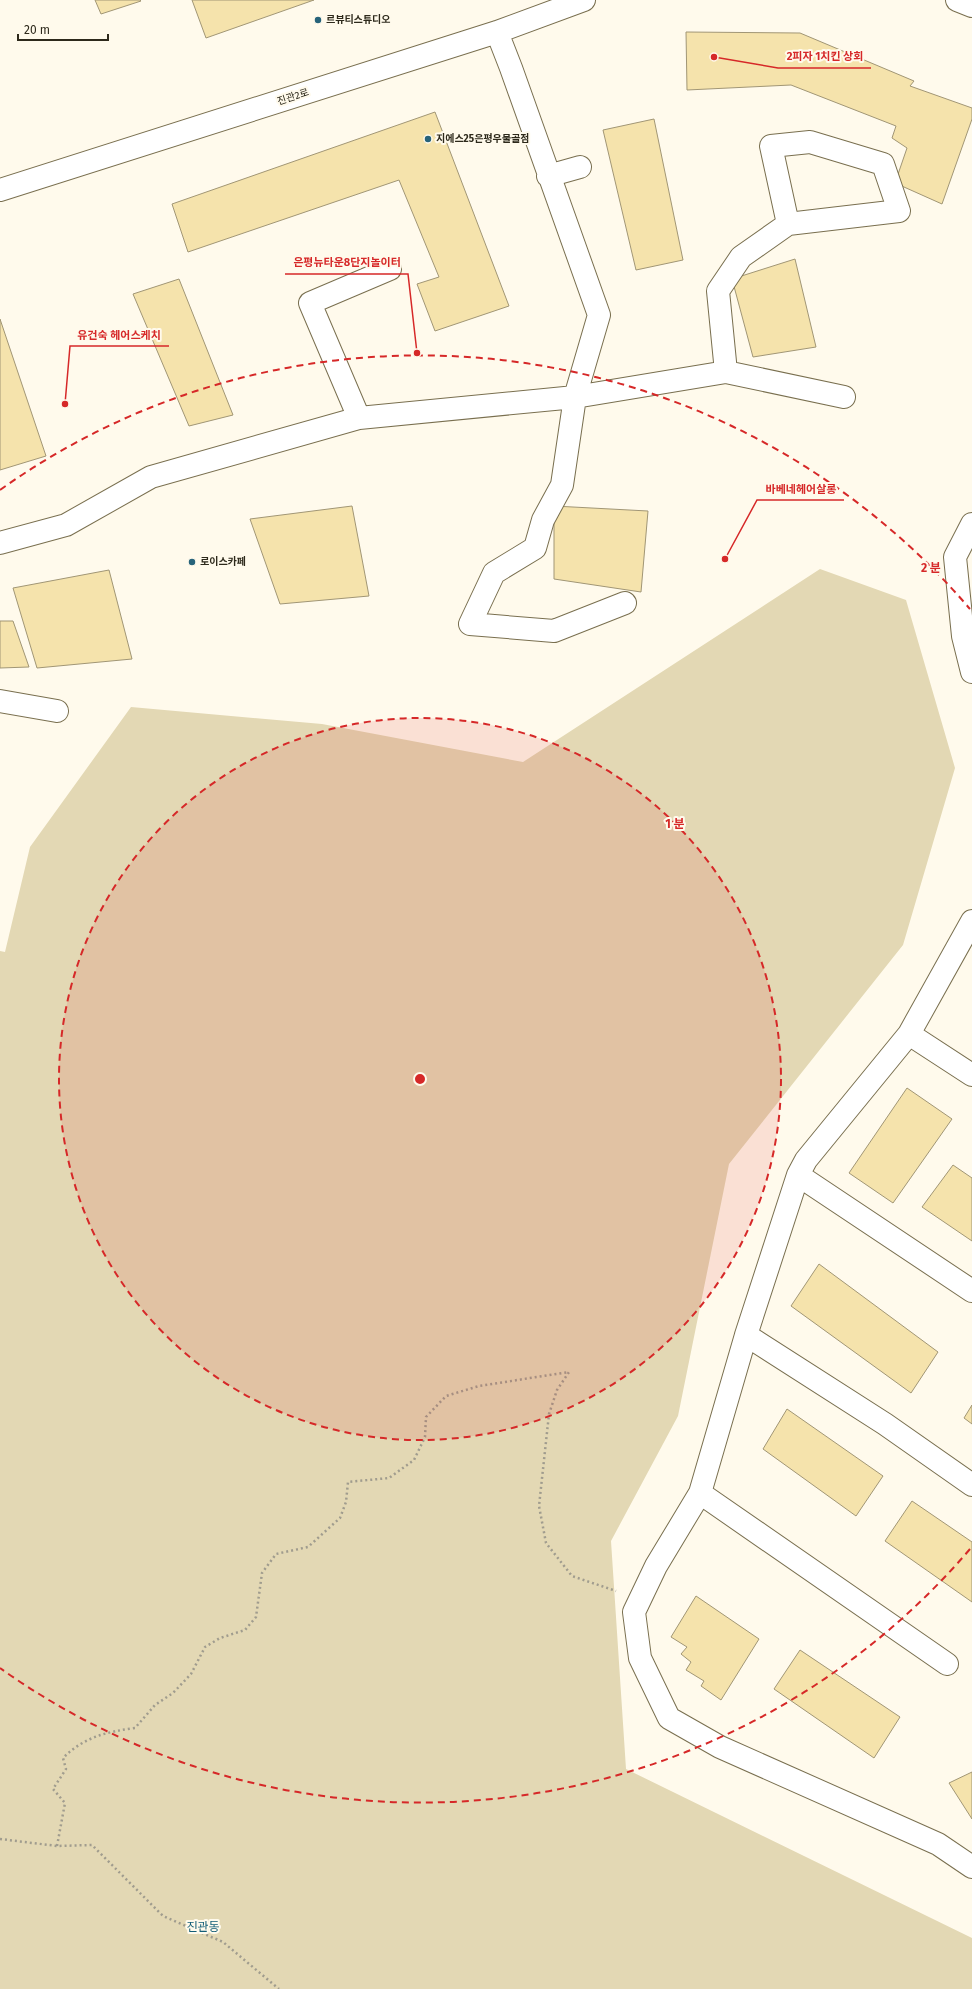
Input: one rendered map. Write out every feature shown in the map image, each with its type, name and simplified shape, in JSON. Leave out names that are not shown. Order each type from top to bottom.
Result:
[{"type":"street","name":"진관2로","points":[[0,190],[497,32],[584,0]]},
{"type":"street","points":[[957,0],[972,6]]},
{"type":"street","points":[[497,32],[599,315],[575,397],[562,485],[543,520],[535,548],[494,573],[470,624],[554,631],[625,603]]},
{"type":"street","points":[[726,372],[718,291],[741,256],[788,224],[900,211],[883,164],[810,142],[771,146],[788,224]]},
{"type":"street","points":[[548,176],[580,166]]},
{"type":"street","points":[[359,418],[310,303],[390,270]]},
{"type":"street","points":[[0,543],[66,525],[152,477],[359,418],[575,397],[726,372],[844,397]]},
{"type":"street","points":[[972,524],[955,557],[963,636],[972,672]]},
{"type":"street","points":[[0,701],[57,711]]},
{"type":"street","points":[[972,921],[909,1034],[806,1160],[798,1175],[746,1335],[700,1493],[656,1566],[634,1612],[640,1658],[669,1718],[720,1747],[938,1844],[972,1868]]},
{"type":"street","points":[[909,1034],[972,1075]]},
{"type":"street","points":[[798,1175],[972,1291]]},
{"type":"street","points":[[746,1335],[885,1424],[972,1485]]},
{"type":"street","points":[[700,1493],[948,1664]]},
{"type":"path","points":[[57,1846],[65,1803],[53,1789],[66,1769],[63,1758],[76,1745],[90,1738],[116,1730],[135,1728],[155,1705],[174,1693],[191,1674],[205,1647],[220,1638],[245,1630],[256,1617],[262,1573],[276,1554],[308,1547],[340,1518],[346,1502],[348,1482],[389,1478],[414,1460],[425,1437],[426,1416],[446,1396],[479,1386],[570,1372],[557,1390],[549,1414],[539,1506],[546,1543],[572,1576],[640,1599]]},
{"type":"path","points":[[0,1839],[57,1846],[92,1845],[163,1916],[223,1942],[279,1989]]},
{"type":"shaded area","points":[[820,569],[906,600],[955,768],[903,945],[729,1164],[678,1416],[611,1541],[626,1769],[972,1938],[972,1989],[0,1989],[0,951],[5,952],[30,847],[131,707],[322,724],[523,762]]},
{"type":"building","points":[[95,0],[140,0],[141,1],[101,14]]},
{"type":"building","points":[[192,0],[314,0],[206,38]]},
{"type":"building","points":[[686,32],[800,33],[914,81],[910,86],[972,108],[972,119],[942,204],[895,183],[907,148],[892,138],[896,126],[791,85],[687,90]]},
{"type":"building","points":[[435,112],[509,306],[435,331],[417,284],[439,277],[399,180],[188,252],[172,204]]},
{"type":"building","points":[[654,119],[683,260],[636,270],[603,130]]},
{"type":"building","points":[[795,259],[816,347],[753,357],[732,279]]},
{"type":"building","points":[[179,279],[233,415],[189,426],[133,294]]},
{"type":"building","points":[[0,319],[46,456],[0,470]]},
{"type":"building","points":[[352,506],[369,596],[280,604],[250,519]]},
{"type":"building","points":[[554,506],[648,511],[641,592],[554,579]]},
{"type":"building","points":[[109,570],[132,659],[37,668],[13,588]]},
{"type":"building","points":[[0,621],[13,621],[29,667],[0,668]]},
{"type":"building","points":[[907,1088],[952,1119],[893,1203],[849,1173]]},
{"type":"building","points":[[953,1165],[972,1178],[972,1241],[922,1207]]},
{"type":"building","points":[[819,1264],[938,1352],[911,1393],[791,1306]]},
{"type":"building","points":[[972,1405],[972,1424],[964,1418]]},
{"type":"building","points":[[787,1409],[883,1476],[856,1516],[763,1449]]},
{"type":"building","points":[[912,1501],[972,1542],[972,1602],[885,1541]]},
{"type":"building","points":[[696,1596],[759,1639],[721,1700],[701,1686],[704,1681],[686,1670],[691,1662],[681,1654],[687,1647],[671,1637]]},
{"type":"building","points":[[800,1650],[900,1717],[874,1758],[774,1689]]},
{"type":"building","points":[[972,1772],[972,1819],[949,1783]]},
{"type":"place","name":"르뷰티스튜디오","points":[[318,20]]},
{"type":"place","name":"2피자 1치킨 상회","points":[[714,57]]},
{"type":"place","name":"지에스25은평우물골점","points":[[428,139]]},
{"type":"place","name":"은평뉴타운8단지놀이터","points":[[417,353]]},
{"type":"place","name":"유건숙 헤어스케치","points":[[65,404]]},
{"type":"place","name":"바베네헤어살롱","points":[[725,559]]},
{"type":"place","name":"로이스카페","points":[[192,562]]},
{"type":"district","name":"진관동","points":[[203,1927]]}]
